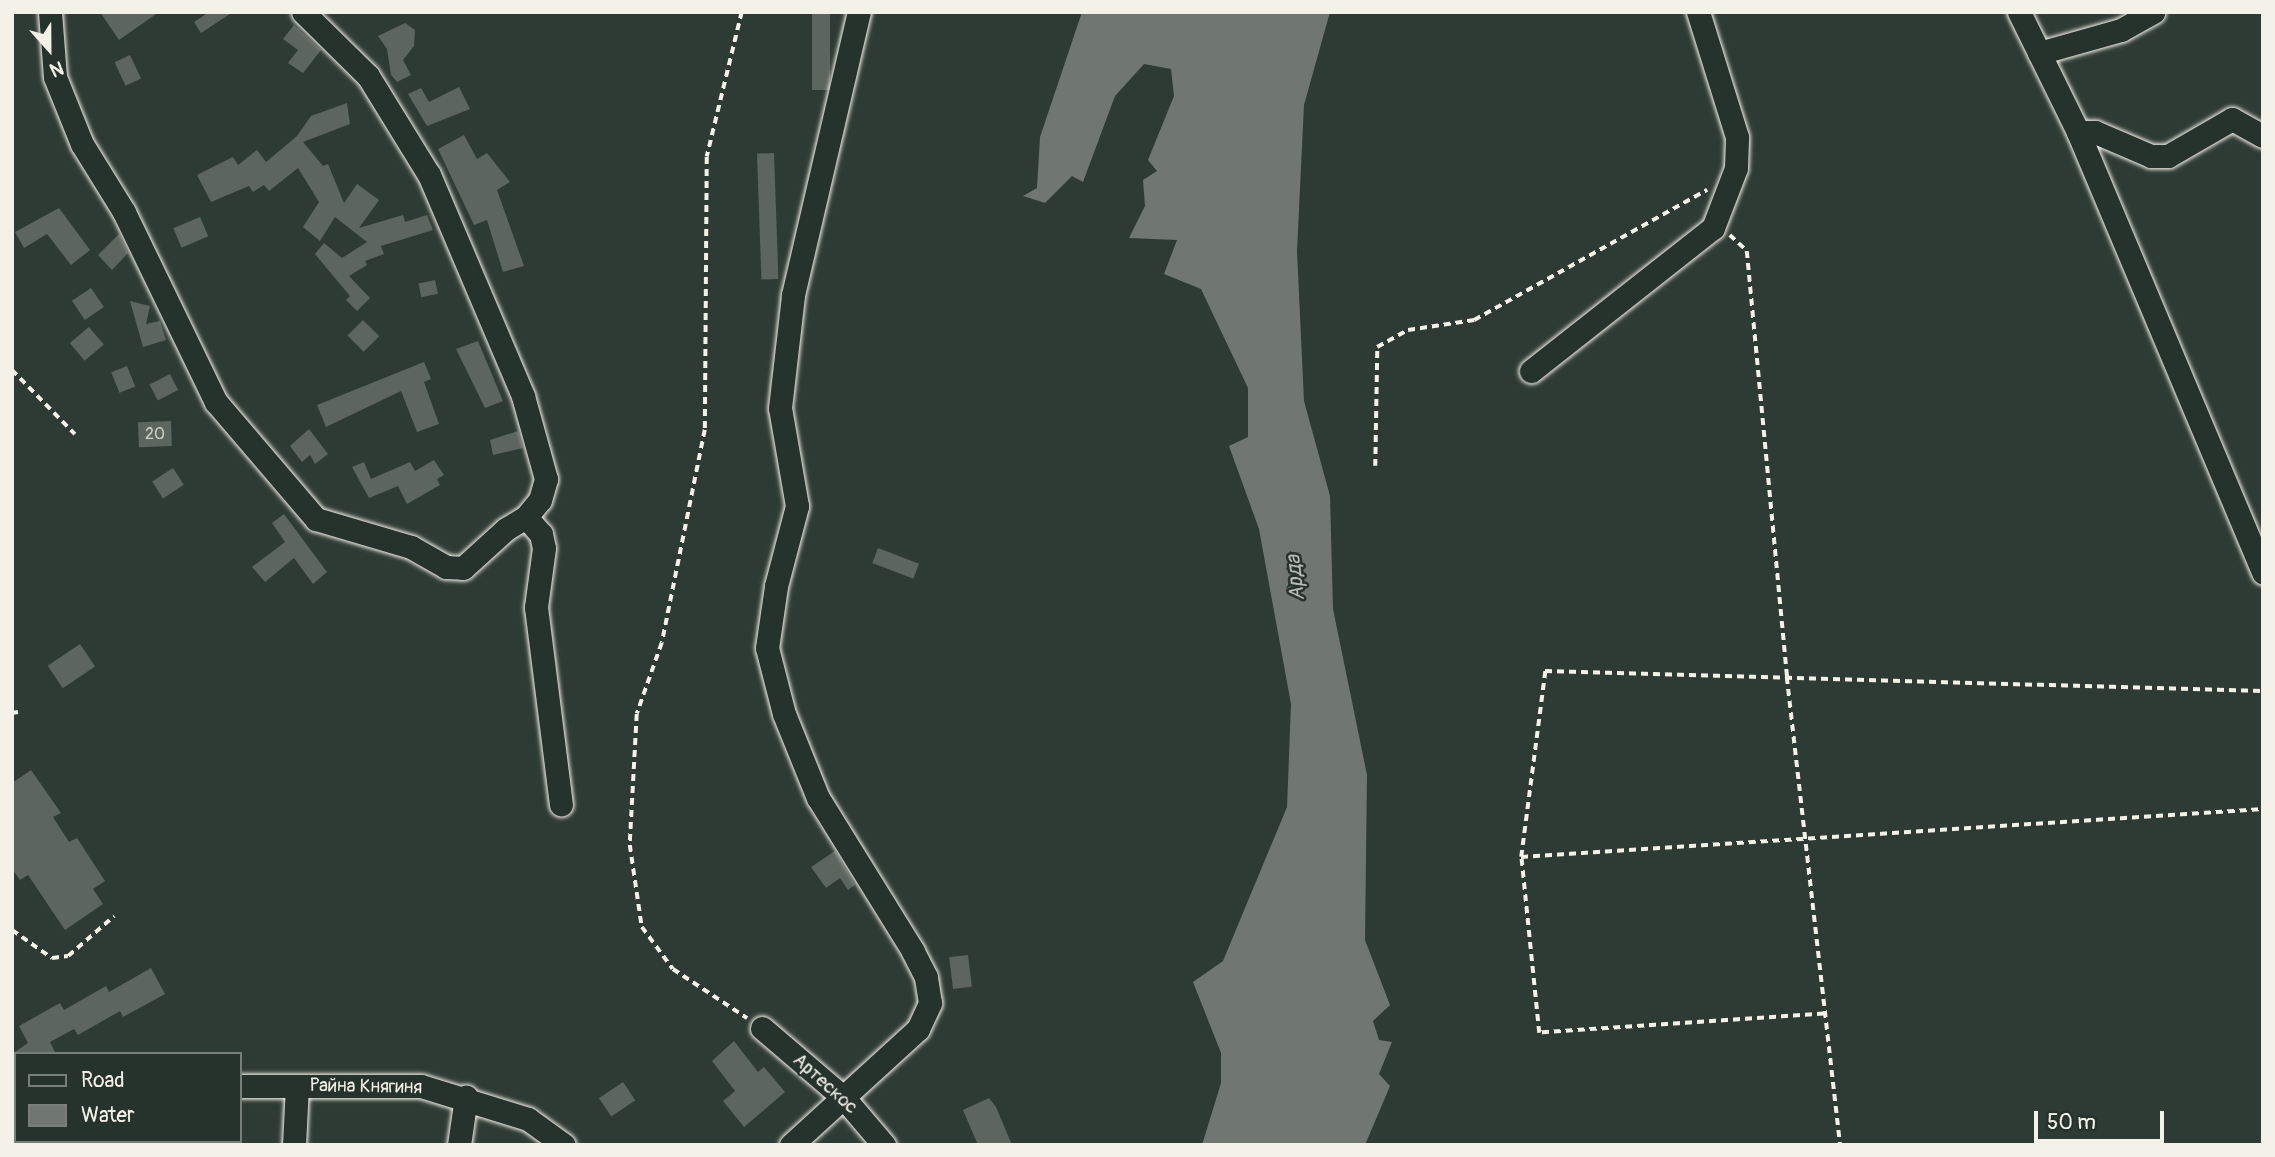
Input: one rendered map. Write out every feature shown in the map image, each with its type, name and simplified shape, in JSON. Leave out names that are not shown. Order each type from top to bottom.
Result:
[{"type":"street","points":[[50,12],[55,78],[82,144],[124,212],[196,367],[216,402],[316,519],[411,547],[446,567],[463,568],[506,529],[526,517],[540,500],[546,479],[523,396],[466,251],[429,175],[368,76],[303,12]]},
{"type":"street","points":[[790,1145],[918,1029],[930,990],[914,951],[818,798],[784,714],[767,648],[776,586],[797,506],[780,408],[793,295],[859,12]]},
{"type":"street","points":[[1531,371],[1713,228],[1734,175],[1737,137],[1698,12]]},
{"type":"street","points":[[2019,12],[2078,132],[2263,573]]},
{"type":"street","points":[[2039,53],[2121,30],[2153,12]]},
{"type":"street","points":[[2078,132],[2095,132],[2151,156],[2168,156],[2232,119],[2263,136]]},
{"type":"street","points":[[526,517],[541,534],[544,548],[536,607],[561,804]]},
{"type":"street","name":"Артескос","points":[[762,1028],[844,1098],[884,1145]]},
{"type":"street","name":"Райна Княгиня","points":[[242,1086],[421,1086],[466,1097],[527,1119],[564,1145]]},
{"type":"street","points":[[294,1145],[297,1086]]},
{"type":"street","points":[[459,1145],[466,1097]]},
{"type":"path","points":[[742,12],[707,157],[705,430],[662,643],[637,714],[630,845],[642,927],[673,969],[762,1028]]},
{"type":"path","points":[[1375,466],[1377,346],[1408,330],[1474,320],[1734,175]]},
{"type":"path","points":[[1713,228],[1727,232],[1747,251],[1787,677],[1840,1145]]},
{"type":"path","points":[[12,370],[75,434]]},
{"type":"path","points":[[1824,1014],[1539,1033],[1521,857],[1545,671],[2263,691]]},
{"type":"path","points":[[12,713],[18,712]]},
{"type":"path","points":[[1521,857],[2263,809]]},
{"type":"path","points":[[12,930],[52,958],[68,956],[114,916]]},
{"type":"water","name":"Арда","points":[[1082,12],[1330,12],[1304,105],[1297,251],[1304,401],[1330,496],[1333,609],[1367,775],[1365,940],[1390,1005],[1373,1021],[1379,1040],[1392,1042],[1379,1074],[1390,1086],[1365,1145],[1202,1145],[1221,1083],[1221,1053],[1193,982],[1223,961],[1287,807],[1291,704],[1259,529],[1229,446],[1248,437],[1248,388],[1201,289],[1164,274],[1177,240],[1129,238],[1145,206],[1143,180],[1157,171],[1148,160],[1174,96],[1171,69],[1144,64],[1115,96],[1083,182],[1072,176],[1045,203],[1023,196],[1037,188],[1040,137]]},
{"type":"building","points":[[100,12],[159,12],[119,40]]},
{"type":"building","points":[[209,12],[233,12],[201,33],[194,22]]},
{"type":"building","points":[[812,12],[830,12],[830,90],[812,90]]},
{"type":"building","points":[[405,23],[415,30],[414,46],[403,60],[411,75],[397,82],[391,75],[387,49],[378,36]]},
{"type":"building","points":[[294,25],[321,50],[303,73],[288,63],[298,50],[283,39]]},
{"type":"building","points":[[130,55],[141,79],[126,86],[115,62]]},
{"type":"building","points":[[459,87],[470,109],[427,126],[408,94],[421,88],[429,102]]},
{"type":"building","points":[[347,103],[350,124],[303,142],[323,166],[328,164],[344,203],[357,184],[379,200],[359,228],[403,215],[405,222],[427,215],[433,230],[381,246],[384,254],[365,261],[367,265],[349,276],[370,298],[357,311],[346,300],[350,296],[315,254],[324,243],[342,258],[367,242],[335,217],[320,241],[303,227],[319,202],[298,168],[269,191],[264,185],[253,192],[249,186],[211,202],[197,175],[233,157],[238,165],[257,150],[266,162],[297,136],[311,116]]},
{"type":"building","points":[[464,135],[477,159],[487,153],[510,182],[497,190],[524,266],[503,272],[487,220],[474,225],[438,149]]},
{"type":"building","points":[[774,153],[778,279],[761,280],[757,154]]},
{"type":"building","points":[[59,208],[90,250],[71,265],[47,234],[24,248],[15,232]]},
{"type":"building","points":[[200,217],[208,236],[182,248],[173,228]]},
{"type":"building","points":[[119,234],[128,253],[112,270],[98,255]]},
{"type":"building","points":[[435,280],[438,294],[421,297],[418,284]]},
{"type":"building","points":[[91,288],[104,307],[85,320],[72,301]]},
{"type":"building","points":[[130,301],[150,306],[146,324],[160,321],[166,340],[143,347]]},
{"type":"building","points":[[363,320],[379,336],[364,352],[347,336]]},
{"type":"building","points":[[89,327],[104,345],[85,361],[70,343]]},
{"type":"building","points":[[478,341],[503,401],[485,408],[456,349]]},
{"type":"building","points":[[424,362],[431,379],[424,382],[439,424],[417,432],[401,391],[326,427],[317,405]]},
{"type":"building","points":[[127,366],[135,386],[119,393],[111,372]]},
{"type":"building","points":[[170,374],[178,390],[158,400],[150,384]]},
{"type":"building","points":[[171,421],[172,446],[139,447],[138,422]]},
{"type":"building","points":[[309,429],[328,454],[315,464],[310,455],[302,462],[290,446]]},
{"type":"building","points":[[518,431],[523,448],[493,455],[490,440]]},
{"type":"building","points":[[434,460],[444,475],[437,479],[440,485],[407,504],[398,486],[369,498],[352,467],[364,462],[371,479],[410,462],[415,471]]},
{"type":"building","points":[[173,468],[184,485],[163,498],[152,482]]},
{"type":"building","points":[[284,514],[327,572],[313,584],[294,558],[265,582],[252,567],[285,542],[272,523]]},
{"type":"building","points":[[878,548],[919,564],[913,579],[872,563]]},
{"type":"building","points":[[80,644],[95,666],[63,688],[48,666]]},
{"type":"building","points":[[31,770],[61,813],[53,817],[69,842],[77,838],[105,881],[93,889],[103,904],[65,930],[28,875],[20,880],[12,869],[12,783]]},
{"type":"building","points":[[835,851],[855,885],[848,890],[840,878],[826,888],[811,867]]},
{"type":"building","points":[[968,955],[972,987],[953,989],[949,957]]},
{"type":"building","points":[[151,968],[165,994],[123,1017],[120,1011],[78,1035],[74,1029],[50,1042],[55,1052],[15,1052],[28,1043],[19,1026],[60,1003],[64,1010],[106,986],[109,992]]},
{"type":"building","points":[[734,1041],[758,1072],[764,1067],[785,1092],[744,1127],[723,1101],[735,1091],[712,1061]]},
{"type":"building","points":[[623,1082],[635,1100],[611,1116],[599,1098]]},
{"type":"building","points":[[989,1098],[996,1107],[1012,1145],[978,1145],[963,1110]]}]
